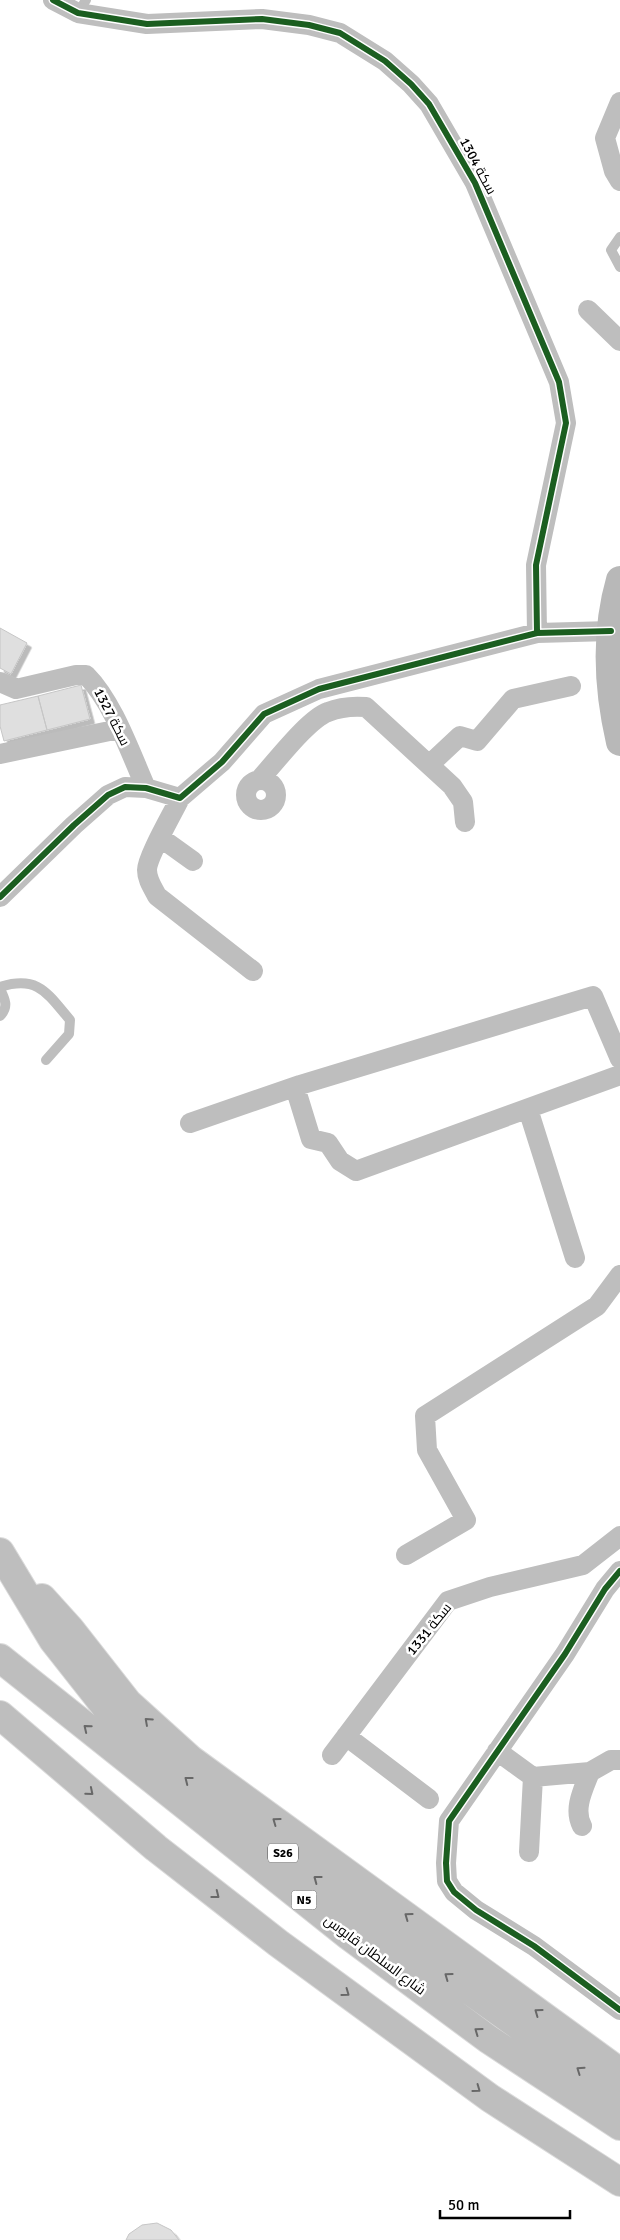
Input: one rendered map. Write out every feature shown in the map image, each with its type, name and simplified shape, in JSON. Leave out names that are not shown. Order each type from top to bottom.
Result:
[{"type":"highway","points":[[0,1552],[70,1629],[128,1703],[190,1759],[620,2072]]},
{"type":"highway","name":"S26","points":[[0,1552],[53,1640],[105,1706],[162,1760],[406,1945],[620,2098]]},
{"type":"highway","name":"شارع السلطان قابوس","points":[[0,1658],[349,1936],[488,2039],[620,2126]]},
{"type":"highway","points":[[0,1716],[156,1848],[278,1942],[490,2098],[620,2182]]},
{"type":"main road","points":[[620,580],[613,604],[611,631],[612,706],[620,742]]},
{"type":"street","name":"سكة 1304","points":[[53,0],[147,24],[262,19],[309,25],[340,33],[385,61],[411,84],[429,104],[475,183],[559,382],[566,423],[536,565],[537,633]]},
{"type":"street","points":[[618,173],[605,138],[620,102]]},
{"type":"street","points":[[588,310],[620,341]]},
{"type":"street","points":[[253,971],[157,896],[150,883],[147,870],[153,852],[180,798],[222,762],[264,714],[319,689],[537,633],[611,631]]},
{"type":"street","name":"سكة 1327","points":[[0,682],[16,689],[86,674],[96,684],[146,788]]},
{"type":"street","points":[[429,765],[460,736],[477,741],[513,699],[571,686]]},
{"type":"street","points":[[259,780],[315,719],[327,712],[351,706],[366,707],[452,786],[463,802],[465,822]]},
{"type":"street","points":[[0,754],[119,729]]},
{"type":"street","points":[[0,897],[74,825],[108,796],[125,787],[146,788],[180,798]]},
{"type":"street","points":[[161,838],[193,861]]},
{"type":"street","points":[[190,1123],[295,1087],[592,996],[620,1060]]},
{"type":"street","points":[[295,1087],[311,1139],[328,1143],[340,1161],[356,1171],[620,1075]]},
{"type":"street","points":[[528,1109],[575,1258]]},
{"type":"street","points":[[406,1555],[466,1520],[427,1450],[425,1416],[596,1306],[620,1275]]},
{"type":"street","name":"سكة 1331","points":[[332,1755],[448,1601],[490,1587],[583,1565],[620,1536]]},
{"type":"street","points":[[620,1571],[605,1588],[565,1654],[449,1821],[447,1881],[454,1892],[476,1910],[534,1946],[620,2010]]},
{"type":"street","points":[[346,1736],[429,1799]]},
{"type":"street","points":[[497,1751],[533,1777],[590,1772],[611,1760],[620,1760]]},
{"type":"street","points":[[582,1826],[577,1817],[581,1796],[590,1772]]},
{"type":"street","points":[[529,1852],[533,1777]]},
{"type":"lane","points":[[620,237],[611,250],[620,267]]},
{"type":"lane","points":[[0,1016],[5,1008],[6,1000],[0,988],[17,981],[32,983],[45,990],[70,1020],[69,1034],[46,1060]]},
{"type":"building","points":[[0,628],[27,643],[11,674],[0,668]]},
{"type":"building","points":[[81,685],[90,719],[47,730],[38,696]]},
{"type":"building","points":[[38,696],[47,730],[4,741],[0,726],[0,705]]},
{"type":"building","points":[[157,2223],[171,2230],[179,2240],[126,2240],[129,2234],[142,2225]]},
{"type":"cycle path","points":[[53,0],[78,13],[147,24],[262,19],[309,25],[340,33],[385,61],[411,84],[429,104],[475,183],[559,382],[566,423],[536,565],[537,633]]},
{"type":"cycle path","points":[[0,897],[74,825],[108,795],[125,787],[146,788],[180,798],[222,762],[264,714],[319,689],[537,633],[611,631]]},
{"type":"cycle path","points":[[620,1571],[605,1589],[565,1654],[449,1821],[446,1863],[447,1881],[454,1892],[476,1910],[534,1946],[620,2010]]}]
